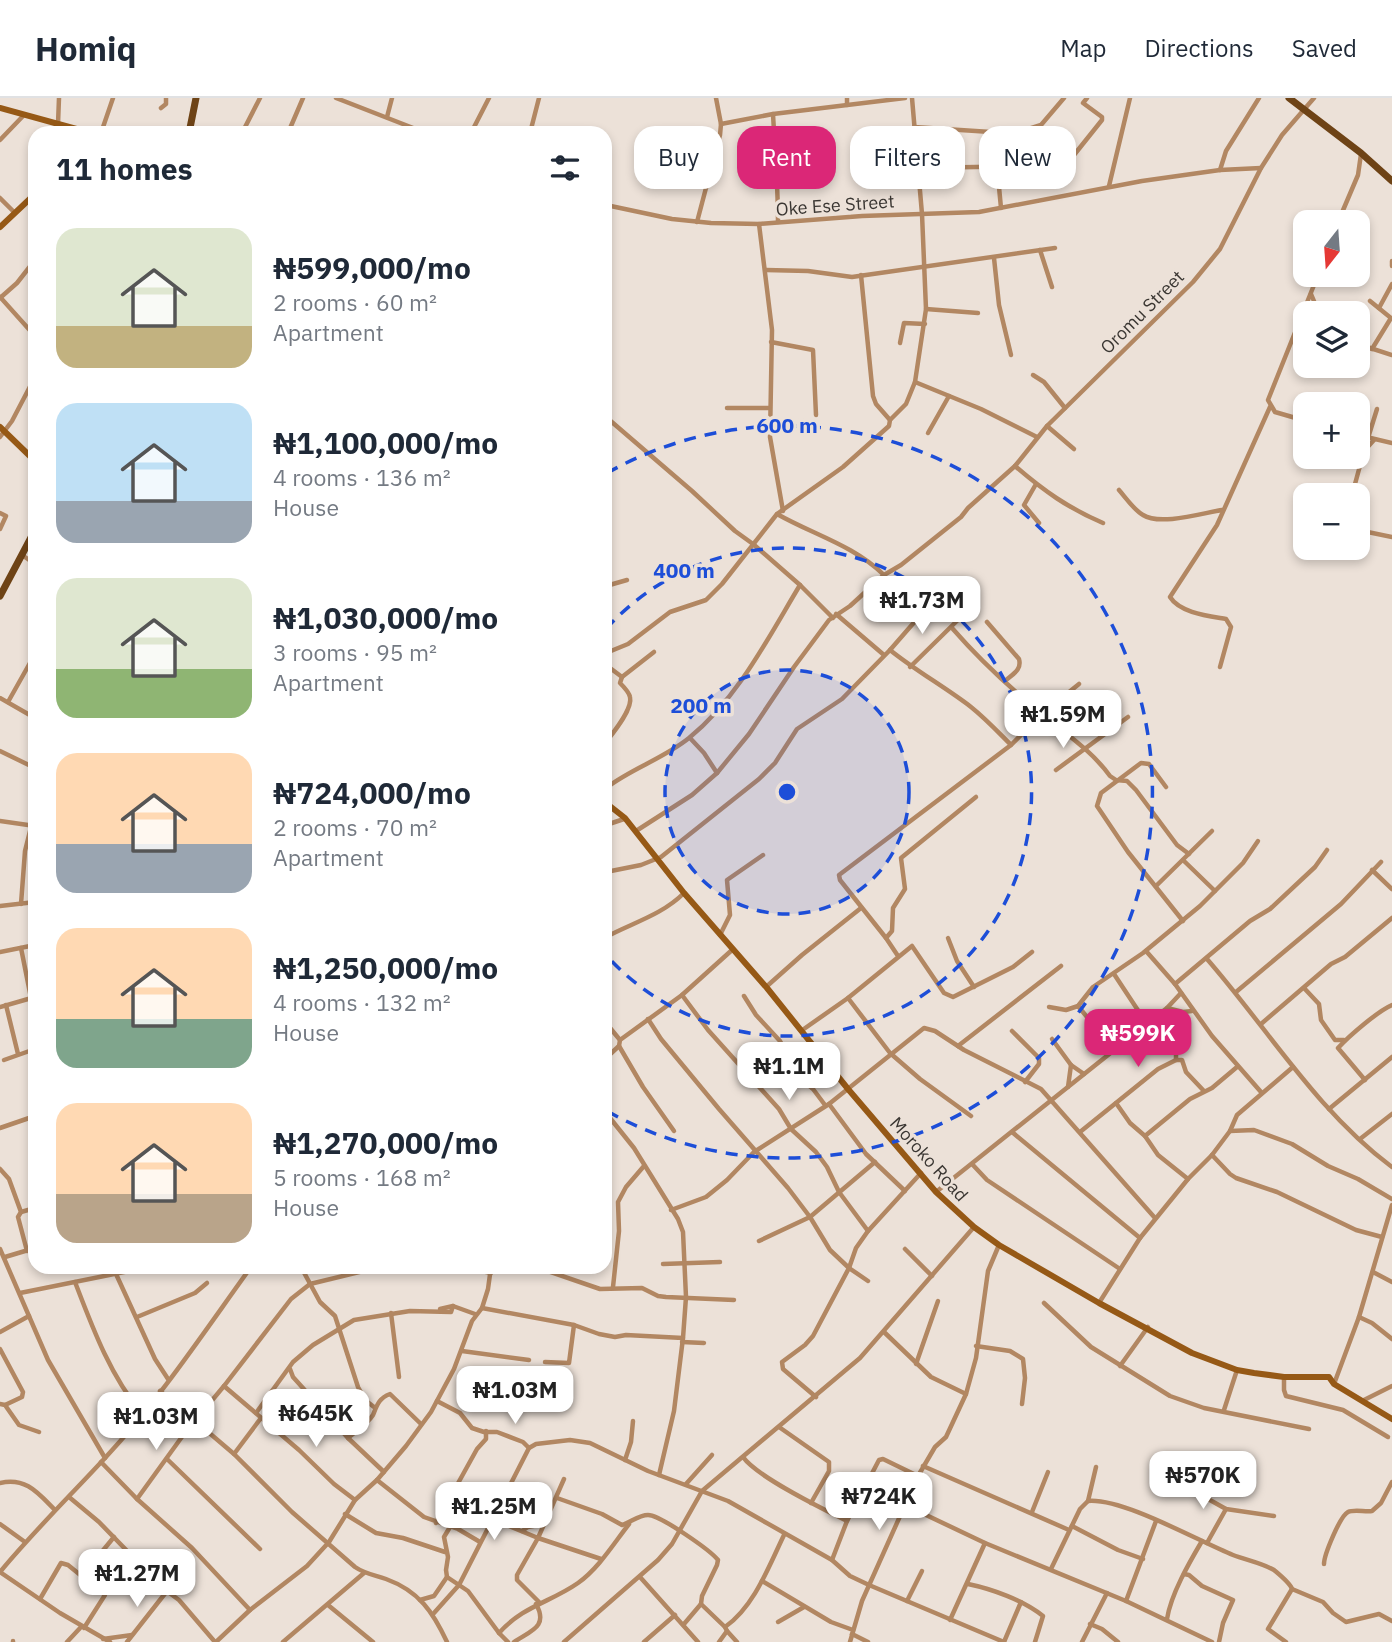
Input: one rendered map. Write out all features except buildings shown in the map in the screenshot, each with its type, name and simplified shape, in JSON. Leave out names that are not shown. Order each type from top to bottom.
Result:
[{"type":"main road","points":[[190,126],[196,98]]},
{"type":"main road","points":[[1289,98],[1361,153],[1392,181]]},
{"type":"main road","points":[[0,596],[28,543]]},
{"type":"street","points":[[58,124],[59,98]]},
{"type":"street","points":[[103,126],[113,98]]},
{"type":"street","points":[[161,108],[166,104],[166,98]]},
{"type":"street","points":[[246,126],[260,98]]},
{"type":"street","points":[[291,126],[303,98]]},
{"type":"street","points":[[336,98],[409,126]]},
{"type":"street","points":[[387,117],[391,98]]},
{"type":"street","points":[[475,126],[489,98]]},
{"type":"street","points":[[532,126],[539,98]]},
{"type":"street","points":[[697,222],[721,124],[716,98]]},
{"type":"street","points":[[847,98],[847,105]]},
{"type":"street","points":[[721,124],[773,114],[905,98]]},
{"type":"street","points":[[912,98],[914,126]]},
{"type":"street","points":[[1038,126],[1065,98]]},
{"type":"street","points":[[1076,152],[1102,120],[1102,117],[1083,103],[1087,98]]},
{"type":"street","points":[[1109,186],[1130,98]]},
{"type":"street","points":[[1220,170],[1226,151],[1259,98]]},
{"type":"street","name":"Oromu Street","points":[[636,831],[692,795],[718,773],[834,616],[961,517],[1015,466],[1047,426],[1193,282],[1232,229],[1261,168],[1282,135],[1314,98]]},
{"type":"street","points":[[0,108],[65,126]]},
{"type":"street","points":[[773,114],[773,144],[778,166],[778,222]]},
{"type":"street","points":[[0,140],[24,115]]},
{"type":"street","points":[[1343,210],[1358,175],[1361,153]]},
{"type":"street","name":"Oke Ese Street","points":[[612,206],[697,222],[759,224],[979,212],[1109,186],[1220,170],[1261,168]]},
{"type":"street","points":[[612,650],[628,644],[670,612],[703,602],[722,584],[780,513],[843,467],[889,426],[890,421],[906,404],[915,382],[926,309],[920,189]]},
{"type":"street","points":[[999,189],[1001,208]]},
{"type":"street","points":[[0,198],[15,213]]},
{"type":"street","points":[[0,227],[28,201]]},
{"type":"street","points":[[759,224],[766,270],[771,342],[770,437],[780,513]]},
{"type":"street","points":[[766,270],[861,275],[1055,248]]},
{"type":"street","points":[[1040,250],[1052,287]]},
{"type":"street","points":[[994,258],[999,305],[1011,355]]},
{"type":"street","points":[[1392,261],[1392,266]]},
{"type":"street","points":[[28,269],[17,283],[0,297],[28,328]]},
{"type":"street","points":[[861,275],[873,396],[890,421]]},
{"type":"street","points":[[1378,308],[1392,284]]},
{"type":"street","points":[[1220,667],[1230,622],[1188,609],[1172,601],[1170,597],[1217,526],[1270,407],[1269,394],[1313,287]]},
{"type":"street","points":[[1311,293],[1314,301]]},
{"type":"street","points":[[1370,302],[1391,318],[1371,349],[1392,355]]},
{"type":"street","points":[[926,309],[978,313]]},
{"type":"street","points":[[900,343],[905,323],[925,324]]},
{"type":"street","points":[[771,342],[813,350],[816,415]]},
{"type":"street","points":[[1033,375],[1044,382],[1065,408]]},
{"type":"street","points":[[915,382],[981,409],[1037,437]]},
{"type":"street","points":[[28,390],[12,421],[1,432],[28,455]]},
{"type":"street","points":[[928,433],[949,396]]},
{"type":"street","points":[[1270,407],[1293,418]]},
{"type":"street","points":[[727,408],[769,408]]},
{"type":"street","points":[[1355,483],[1364,451],[1371,439],[1377,408]]},
{"type":"street","points":[[612,422],[834,616],[884,655]]},
{"type":"street","points":[[1047,426],[1074,449]]},
{"type":"street","points":[[1371,439],[1392,443]]},
{"type":"street","points":[[1015,466],[1073,510],[1103,523]]},
{"type":"street","points":[[1036,484],[1024,505],[1039,523]]},
{"type":"street","points":[[1119,490],[1142,515],[1155,519],[1172,519],[1223,510]]},
{"type":"street","points":[[0,513],[6,516],[0,529]]},
{"type":"street","points":[[780,513],[860,554],[884,575]]},
{"type":"street","points":[[1370,532],[1392,537]]},
{"type":"street","points":[[22,555],[28,559]]},
{"type":"street","points":[[612,584],[627,580]]},
{"type":"street","points":[[612,784],[655,762],[690,738],[725,704],[800,585]]},
{"type":"street","points":[[612,871],[641,865],[677,847],[712,815],[759,779],[775,763],[797,729],[842,699],[890,650],[931,603],[942,585]]},
{"type":"street","points":[[910,667],[964,614]]},
{"type":"street","points":[[986,622],[1021,664],[1005,681]]},
{"type":"street","points":[[952,628],[976,656],[1059,726],[1116,780],[1127,781],[1177,845],[1189,854]]},
{"type":"street","points":[[890,650],[910,667],[972,708],[1011,745]]},
{"type":"street","points":[[612,734],[622,720],[630,700],[620,682],[622,677],[654,652]]},
{"type":"street","points":[[8,702],[28,666]]},
{"type":"street","points":[[612,670],[622,677]]},
{"type":"street","points":[[898,956],[840,880],[839,875],[1011,745],[1042,714],[1079,684]]},
{"type":"street","points":[[1,699],[28,714]]},
{"type":"street","points":[[1056,770],[1128,717]]},
{"type":"street","points":[[690,738],[718,773]]},
{"type":"street","points":[[0,751],[28,765]]},
{"type":"street","points":[[1166,786],[1149,764],[1143,762],[1101,793],[1097,806],[1128,852],[1183,921]]},
{"type":"street","points":[[886,938],[892,931],[892,908],[905,889],[901,859],[976,797]]},
{"type":"street","name":"Moroko Road","points":[[612,808],[636,831],[684,893],[766,987],[936,1192],[974,1227],[999,1245],[1099,1303],[1192,1353],[1237,1370],[1284,1377],[1329,1377],[1334,1384]]},
{"type":"street","points":[[612,823],[625,818]]},
{"type":"street","points":[[0,821],[28,824]]},
{"type":"street","points":[[1156,886],[1212,831]]},
{"type":"street","points":[[1049,1006],[1066,1010],[1078,1006],[1093,987],[1146,951],[1183,921],[1243,863],[1258,841]]},
{"type":"street","points":[[21,904],[22,873],[28,847]]},
{"type":"street","points":[[1175,985],[1250,921],[1270,909],[1315,867],[1327,850]]},
{"type":"street","points":[[720,935],[730,915],[727,880],[764,856]]},
{"type":"street","points":[[1184,861],[1215,891]]},
{"type":"street","points":[[1236,992],[1341,904],[1381,862]]},
{"type":"street","points":[[1372,870],[1392,889]]},
{"type":"street","points":[[612,934],[660,911],[684,893]]},
{"type":"street","points":[[0,906],[28,903]]},
{"type":"street","points":[[766,987],[861,908]]},
{"type":"street","points":[[1261,1024],[1331,964],[1345,957],[1391,922]]},
{"type":"street","points":[[948,938],[957,961],[974,987]]},
{"type":"street","points":[[0,952],[28,946]]},
{"type":"street","points":[[801,1031],[848,998],[912,946],[947,996],[959,996],[1013,967],[1032,952]]},
{"type":"street","points":[[21,948],[28,977]]},
{"type":"street","points":[[612,1052],[732,950]]},
{"type":"street","points":[[1146,951],[1237,1067],[1261,1092]]},
{"type":"street","points":[[1207,959],[1329,1109],[1369,1150],[1392,1167]]},
{"type":"street","points":[[958,1046],[1061,966]]},
{"type":"street","points":[[1114,974],[1147,1024],[1156,1026],[1169,1048],[1176,1054],[1176,1059]]},
{"type":"street","points":[[1304,987],[1319,1004],[1321,1020],[1328,1031],[1335,1040],[1345,1040]]},
{"type":"street","points":[[936,1192],[1167,1008],[1181,993]]},
{"type":"street","points":[[682,995],[708,1030],[779,1109],[791,1129],[816,1152],[839,1192],[868,1231]]},
{"type":"street","points":[[744,996],[756,1015],[779,1041],[800,1077],[875,1162],[905,1191]]},
{"type":"street","points":[[848,998],[890,1053],[919,1079],[971,1116]]},
{"type":"street","points":[[18,1054],[3,1006],[28,999]]},
{"type":"street","points":[[1365,1080],[1338,1048],[1377,1012],[1392,1005]]},
{"type":"street","points":[[1078,1006],[1114,1050]]},
{"type":"street","points":[[1167,1008],[1192,1011]]},
{"type":"street","points":[[648,1019],[661,1039],[754,1152],[788,1188],[830,1250],[868,1281]]},
{"type":"street","points":[[671,1210],[706,1197],[754,1152],[827,1105],[924,1028],[935,1031],[958,1046],[1041,1089],[1155,1218]]},
{"type":"street","points":[[1012,1031],[1039,1058],[1039,1064],[1025,1082]]},
{"type":"street","points":[[612,1032],[643,1087],[674,1131]]},
{"type":"street","points":[[1052,1039],[1070,1066],[1084,1074]]},
{"type":"street","points":[[4,1060],[28,1051]]},
{"type":"street","points":[[1329,1109],[1392,1058]]},
{"type":"street","points":[[1080,1132],[1158,1069],[1176,1059],[1182,1060],[1186,1072],[1203,1090]]},
{"type":"street","points":[[1068,1087],[1070,1066]]},
{"type":"street","points":[[1145,1136],[1237,1067]]},
{"type":"street","points":[[1099,1303],[1140,1238],[1188,1179],[1212,1155],[1230,1131],[1237,1115],[1293,1067]]},
{"type":"street","points":[[1116,1103],[1158,1155],[1188,1179]]},
{"type":"street","points":[[1360,1139],[1391,1116]]},
{"type":"street","points":[[0,1128],[28,1119]]},
{"type":"street","points":[[612,1121],[682,1227],[686,1297],[683,1340],[674,1411],[659,1475]]},
{"type":"street","points":[[1230,1131],[1254,1130],[1292,1144],[1328,1166],[1359,1178],[1392,1199]]},
{"type":"street","points":[[1012,1132],[1140,1238]]},
{"type":"street","points":[[1212,1155],[1236,1178],[1277,1192],[1356,1230],[1382,1237]]},
{"type":"street","points":[[758,1241],[810,1217],[875,1162]]},
{"type":"street","points":[[972,1164],[987,1180],[1120,1269]]},
{"type":"street","points":[[613,1287],[620,1196],[644,1166]]},
{"type":"street","points":[[0,1169],[9,1179],[21,1212]]},
{"type":"street","points":[[816,1397],[783,1369],[782,1362],[813,1336],[849,1268],[856,1248],[921,1173]]},
{"type":"street","points":[[1392,1205],[1359,1317],[1334,1384],[1392,1419]]},
{"type":"street","points":[[5,1257],[27,1251],[18,1217],[21,1212],[28,1210]]},
{"type":"street","points":[[564,1642],[658,1560],[679,1532],[702,1491],[860,1358],[974,1227]]},
{"type":"street","points":[[850,1642],[869,1585],[918,1476],[940,1441],[946,1437],[966,1394],[976,1358],[988,1271],[999,1245]]},
{"type":"street","points":[[0,1248],[59,1381],[103,1460],[137,1499],[192,1549],[250,1610]]},
{"type":"street","points":[[905,1250],[932,1276]]},
{"type":"street","points":[[663,1264],[720,1262]]},
{"type":"street","points":[[1373,1272],[1392,1282]]},
{"type":"street","points":[[20,1293],[116,1274],[155,1359],[169,1379]]},
{"type":"street","points":[[132,1635],[111,1641],[103,1639],[0,1572],[142,1414],[246,1274]]},
{"type":"street","points":[[305,1274],[320,1302],[335,1315],[358,1387],[365,1400],[374,1407]]},
{"type":"street","points":[[137,1499],[284,1306],[310,1284],[351,1274]]},
{"type":"street","points":[[69,1497],[188,1609],[216,1642],[250,1610],[287,1583],[329,1542],[355,1500],[384,1472],[421,1424],[437,1401],[462,1351],[475,1314],[482,1308],[490,1274]]},
{"type":"street","points":[[561,1274],[600,1289],[642,1288],[658,1296],[734,1300]]},
{"type":"street","points":[[75,1282],[106,1358],[142,1414]]},
{"type":"street","points":[[137,1317],[195,1293],[206,1283]]},
{"type":"street","points":[[916,1364],[938,1301]]},
{"type":"street","points":[[1044,1303],[1091,1347],[1170,1396],[1191,1405],[1309,1429]]},
{"type":"street","points":[[256,1413],[293,1362],[338,1328],[360,1318],[391,1313],[451,1312],[453,1306],[475,1314]]},
{"type":"street","points":[[482,1308],[574,1325],[615,1337],[704,1343]]},
{"type":"street","points":[[391,1313],[398,1377]]},
{"type":"street","points":[[0,1332],[29,1316]]},
{"type":"street","points":[[1359,1317],[1392,1339]]},
{"type":"street","points":[[545,1362],[569,1363],[574,1325]]},
{"type":"street","points":[[1120,1366],[1148,1327]]},
{"type":"street","points":[[884,1332],[936,1381],[966,1394]]},
{"type":"street","points":[[976,1346],[1010,1351],[1023,1359],[1025,1378],[1022,1404]]},
{"type":"street","points":[[0,1349],[23,1392],[22,1397],[2,1405],[15,1422],[25,1429],[39,1433]]},
{"type":"street","points":[[462,1351],[529,1360]]},
{"type":"street","points":[[289,1369],[293,1377],[348,1438],[384,1472]]},
{"type":"street","points":[[1224,1410],[1237,1370]]},
{"type":"street","points":[[283,1378],[293,1377]]},
{"type":"street","points":[[1284,1377],[1286,1396],[1343,1410],[1388,1437]]},
{"type":"street","points":[[224,1386],[355,1500]]},
{"type":"street","points":[[1364,1400],[1392,1386]]},
{"type":"street","points":[[160,1391],[234,1454],[292,1512],[364,1573],[399,1584],[420,1600],[433,1613],[447,1642]]},
{"type":"street","points":[[348,1438],[371,1417],[374,1407],[390,1394],[421,1424]]},
{"type":"street","points":[[437,1401],[460,1413],[472,1427],[497,1432],[523,1442],[528,1448]]},
{"type":"street","points":[[234,1454],[261,1418]]},
{"type":"street","points":[[625,1460],[631,1442],[633,1421]]},
{"type":"street","points":[[779,1427],[829,1462],[829,1471],[811,1503]]},
{"type":"street","points":[[436,1523],[477,1449],[484,1443],[486,1431]]},
{"type":"street","points":[[433,1613],[459,1585],[528,1448],[536,1444],[580,1440],[659,1475],[728,1501],[832,1560],[850,1576],[1004,1642],[1021,1602]]},
{"type":"street","points":[[686,1484],[712,1455]]},
{"type":"street","points":[[743,1457],[755,1468],[811,1503],[847,1521]]},
{"type":"street","points":[[167,1459],[260,1549]]},
{"type":"street","points":[[832,1560],[847,1521],[879,1460],[883,1459],[918,1476]]},
{"type":"street","points":[[923,1466],[1143,1559]]},
{"type":"street","points":[[1051,1569],[1080,1509],[1088,1501],[1096,1467]]},
{"type":"street","points":[[1032,1512],[1048,1472]]},
{"type":"street","points":[[514,1642],[534,1630],[540,1622],[538,1603],[516,1577],[538,1538],[564,1479]]},
{"type":"street","points":[[0,1483],[11,1480],[27,1485],[55,1510]]},
{"type":"street","points":[[377,1480],[424,1517],[480,1542]]},
{"type":"street","points":[[1324,1564],[1326,1549],[1345,1515],[1353,1511],[1372,1511],[1381,1503],[1392,1482]]},
{"type":"street","points":[[1192,1490],[1226,1509],[1274,1516]]},
{"type":"street","points":[[557,1498],[601,1514],[622,1525],[653,1516],[695,1540],[718,1560],[701,1604],[684,1625]]},
{"type":"street","points":[[1088,1501],[1105,1500],[1272,1569],[1290,1584],[1292,1589],[1323,1602],[1333,1614],[1346,1622],[1379,1614],[1392,1621]]},
{"type":"street","points":[[905,1505],[985,1543],[1167,1619],[1212,1642]]},
{"type":"street","points":[[1167,1619],[1184,1574],[1226,1509]]},
{"type":"street","points":[[345,1514],[376,1533],[403,1538],[445,1552]]},
{"type":"street","points":[[492,1519],[601,1559]]},
{"type":"street","points":[[499,1633],[507,1624],[538,1603],[580,1582],[632,1520]]},
{"type":"street","points":[[1126,1601],[1156,1521]]},
{"type":"street","points":[[0,1524],[25,1542]]},
{"type":"street","points":[[522,1531],[544,1524]]},
{"type":"street","points":[[420,1600],[434,1596],[447,1577],[448,1557],[444,1537],[450,1527]]},
{"type":"street","points":[[719,1642],[762,1581],[784,1535]]},
{"type":"street","points":[[82,1576],[114,1537]]},
{"type":"street","points":[[950,1620],[985,1543]]},
{"type":"street","points":[[40,1599],[61,1563],[68,1565],[96,1590],[104,1593],[105,1597],[83,1627],[67,1642]]},
{"type":"street","points":[[907,1601],[922,1571]]},
{"type":"street","points":[[283,1642],[364,1573]]},
{"type":"street","points":[[1184,1574],[1202,1586],[1233,1600],[1223,1623],[1219,1642]]},
{"type":"street","points":[[447,1577],[478,1603],[508,1642]]},
{"type":"street","points":[[640,1577],[698,1642]]},
{"type":"street","points":[[762,1581],[868,1642]]},
{"type":"street","points":[[968,1584],[987,1588],[1021,1602],[1043,1618],[1035,1642]]},
{"type":"street","points":[[1286,1642],[1268,1629],[1292,1589]]},
{"type":"street","points":[[127,1642],[167,1591]]},
{"type":"street","points":[[1082,1642],[1104,1592]]},
{"type":"street","points":[[43,1593],[50,1606]]},
{"type":"street","points":[[701,1604],[737,1642]]},
{"type":"street","points":[[328,1605],[373,1642]]},
{"type":"street","points":[[778,1622],[804,1607]]},
{"type":"street","points":[[644,1642],[675,1615]]},
{"type":"street","points":[[1090,1623],[1118,1642]]},
{"type":"street","points":[[289,1637],[295,1642]]}]
